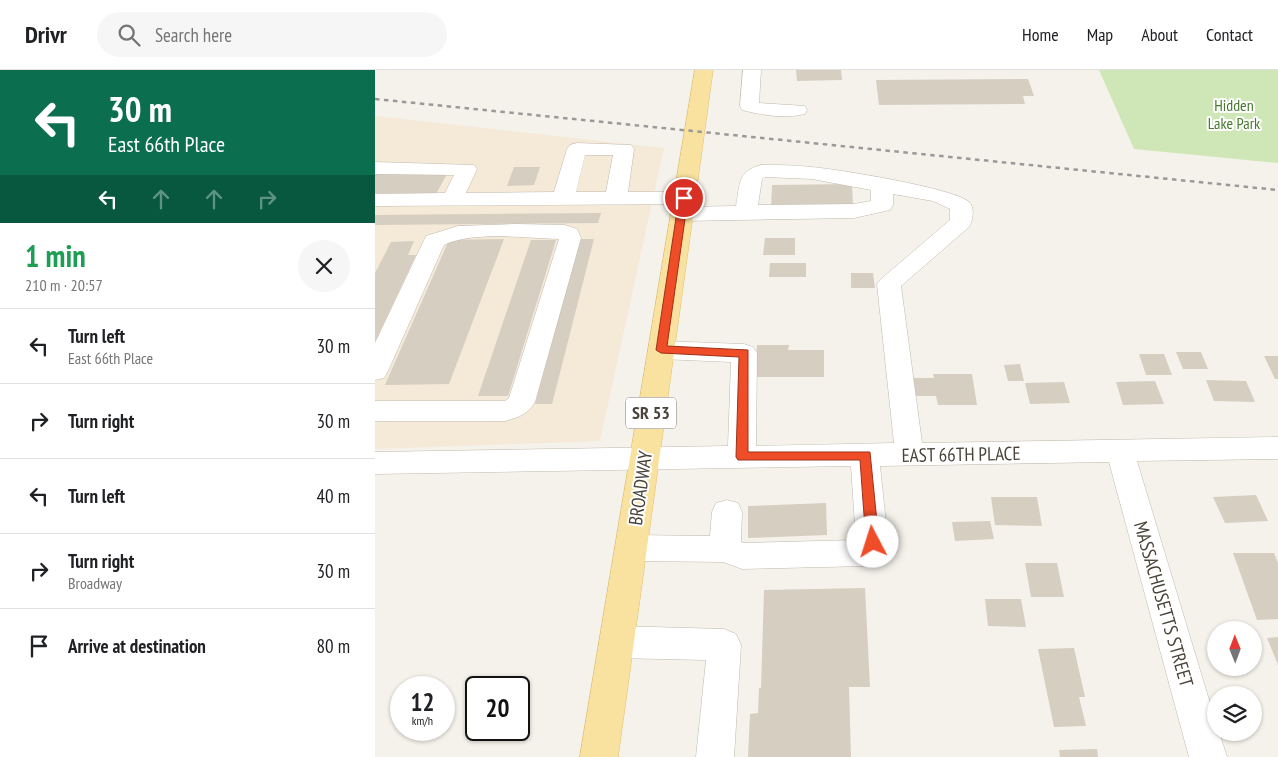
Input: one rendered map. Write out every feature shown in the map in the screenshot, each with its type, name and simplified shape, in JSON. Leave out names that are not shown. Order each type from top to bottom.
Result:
[{"type":"main road","name":"BROADWAY","points":[[599,757],[704,70]]},
{"type":"street","points":[[752,70],[749,106],[760,109],[798,110]]},
{"type":"street","points":[[563,199],[577,149],[624,150],[616,199]]},
{"type":"street","points":[[375,168],[467,169],[453,199]]},
{"type":"street","points":[[746,212],[752,176],[761,171],[812,173],[939,196],[961,206],[961,222],[889,284],[909,454]]},
{"type":"street","points":[[375,200],[616,199],[746,212],[854,211],[882,206],[882,186]]},
{"type":"street","points":[[375,371],[434,241],[439,236],[458,232],[565,232],[569,234],[570,238],[521,402],[515,408],[505,411],[375,411]]},
{"type":"street","points":[[661,350],[744,353],[742,457]]},
{"type":"street","name":"EAST 66TH PLACE","points":[[375,463],[1278,448]]},
{"type":"street","name":"MASSACHUSETTS STREET","points":[[1121,451],[1207,757]]},
{"type":"street","points":[[631,548],[725,549],[742,556],[865,553],[873,542],[865,455]]},
{"type":"street","points":[[725,549],[727,512]]},
{"type":"street","points":[[616,642],[724,645],[715,757]]},
{"type":"shaded area","points":[[375,116],[664,148],[600,441],[375,449]]},
{"type":"green space","name":"Hidden Lake Park","points":[[1099,70],[1278,70],[1278,163],[1134,149]]},
{"type":"building","points":[[796,70],[841,70],[842,80],[797,81]]},
{"type":"building","points":[[1028,79],[1034,96],[1023,96],[1025,104],[879,105],[876,80]]},
{"type":"building","points":[[514,167],[540,167],[534,185],[507,186]]},
{"type":"building","points":[[375,172],[448,172],[436,194],[375,193]]},
{"type":"building","points":[[852,184],[853,207],[771,208],[772,185]]},
{"type":"building","points":[[601,213],[598,223],[375,225],[375,215]]},
{"type":"building","points":[[765,238],[795,238],[795,255],[763,255]]},
{"type":"building","points":[[504,239],[449,384],[385,385],[449,240]]},
{"type":"building","points":[[580,239],[594,239],[552,404],[535,404]]},
{"type":"building","points":[[531,240],[556,240],[508,396],[478,396]]},
{"type":"building","points":[[414,241],[408,255],[416,255],[375,342],[375,273],[391,242]]},
{"type":"building","points":[[770,263],[806,263],[806,277],[769,277]]},
{"type":"building","points":[[851,273],[873,273],[875,288],[851,288]]},
{"type":"building","points":[[757,345],[789,345],[788,350],[824,350],[824,377],[755,377]]},
{"type":"building","points":[[1176,352],[1201,352],[1208,369],[1183,369]]},
{"type":"building","points":[[1139,354],[1164,354],[1172,375],[1146,375]]},
{"type":"building","points":[[1264,356],[1278,356],[1278,379],[1275,379]]},
{"type":"building","points":[[1020,364],[1024,381],[1008,381],[1004,365]]},
{"type":"building","points":[[933,374],[972,374],[977,405],[938,405],[936,396],[913,396],[912,378],[934,378]]},
{"type":"building","points":[[1206,380],[1246,381],[1255,402],[1214,401]]},
{"type":"building","points":[[1155,381],[1164,404],[1123,405],[1116,382]]},
{"type":"building","points":[[1064,382],[1070,403],[1030,404],[1025,383]]},
{"type":"building","points":[[1256,495],[1268,521],[1225,523],[1213,497]]},
{"type":"building","points":[[991,497],[1037,497],[1042,526],[995,525]]},
{"type":"building","points":[[826,503],[827,535],[748,538],[748,506]]},
{"type":"building","points":[[990,521],[994,539],[955,541],[952,522]]},
{"type":"building","points":[[1233,553],[1274,553],[1278,563],[1278,619],[1257,620]]},
{"type":"building","points":[[1025,563],[1057,563],[1064,597],[1031,597]]},
{"type":"building","points":[[865,588],[870,687],[849,687],[851,757],[748,757],[750,714],[758,713],[759,688],[761,688],[764,590]]},
{"type":"building","points":[[985,599],[1021,599],[1026,627],[988,626]]},
{"type":"building","points":[[1278,637],[1278,665],[1267,638]]},
{"type":"building","points":[[1074,648],[1085,697],[1079,697],[1086,726],[1054,727],[1038,649]]},
{"type":"building","points":[[1097,749],[1098,757],[1060,757],[1059,750]]},
{"type":"railway","points":[[375,99],[1278,190]]},
{"type":"route","points":[[684,198],[661,350],[744,353],[742,457],[865,455],[873,542]]}]
